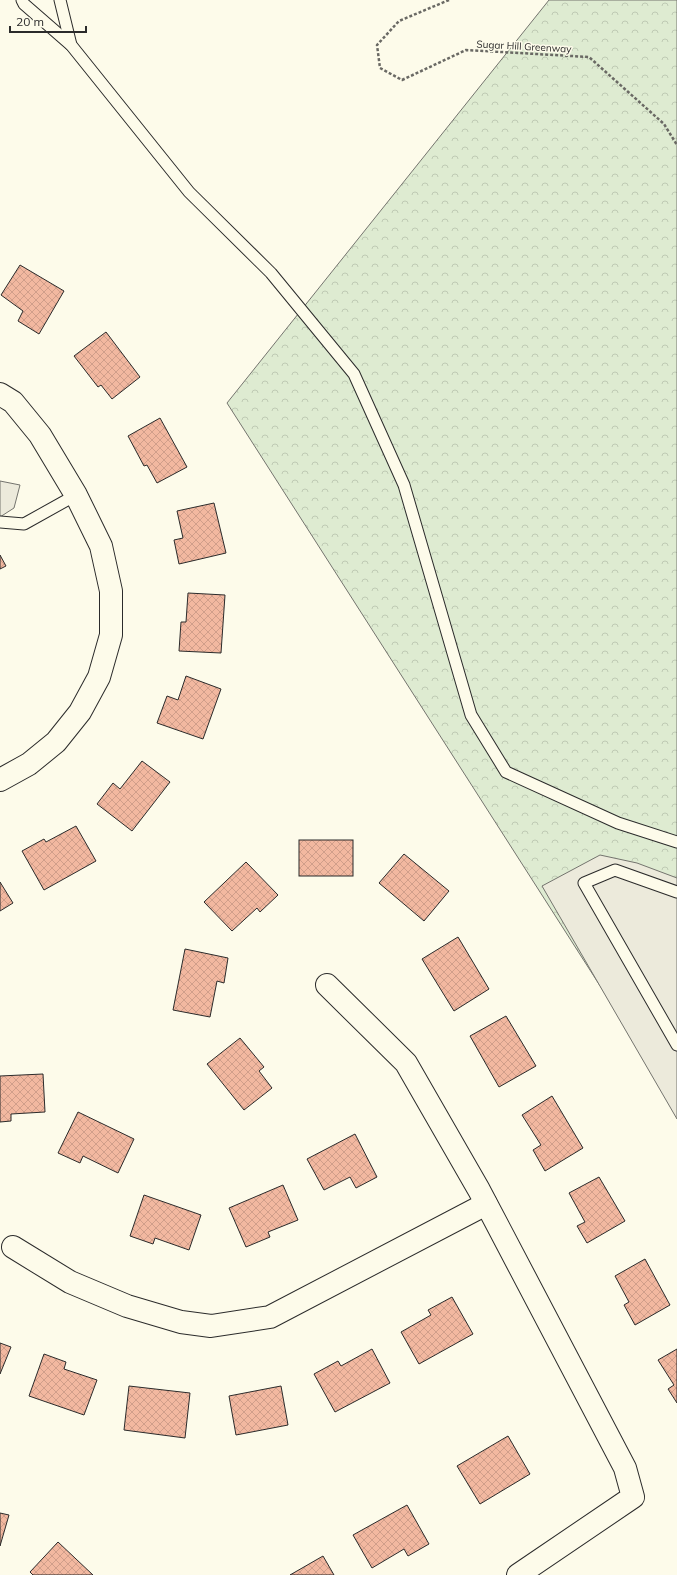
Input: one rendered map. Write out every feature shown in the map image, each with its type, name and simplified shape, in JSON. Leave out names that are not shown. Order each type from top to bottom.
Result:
[{"type":"street","points":[[0,394],[13,402],[40,435],[76,495],[102,546],[111,591],[111,635],[99,677],[80,712],[56,742],[29,764],[0,780]]},
{"type":"street","points":[[327,985],[406,1063],[486,1204],[625,1468],[633,1497],[518,1575]]},
{"type":"street","points":[[13,1247],[70,1282],[127,1306],[181,1322],[211,1326],[270,1316],[486,1204]]},
{"type":"lane","points":[[22,0],[24,4],[71,45],[189,192],[271,273],[354,374],[404,485],[471,714],[506,772],[618,823],[677,842]]},
{"type":"lane","points":[[60,0],[71,45]]},
{"type":"lane","points":[[0,522],[24,524],[76,495]]},
{"type":"lane","points":[[677,902],[674,891],[615,870],[584,883],[677,1045]]},
{"type":"path","name":"Sugar Hill Greenway","points":[[449,0],[399,21],[377,45],[380,68],[402,80],[466,50],[589,58],[664,124],[677,145]]},
{"type":"green space","points":[[549,0],[677,0],[677,1106],[227,403]]},
{"type":"shaded area","points":[[0,481],[20,485],[14,508],[0,517]]},
{"type":"shaded area","points":[[600,855],[637,863],[677,878],[677,1119],[542,886]]},
{"type":"building","points":[[20,265],[64,291],[39,334],[18,321],[23,311],[1,295]]},
{"type":"building","points":[[106,332],[140,377],[112,399],[101,385],[98,387],[74,356]]},
{"type":"building","points":[[160,418],[187,467],[157,483],[147,465],[144,466],[128,436]]},
{"type":"building","points":[[214,503],[226,553],[179,564],[174,540],[183,538],[177,511]]},
{"type":"building","points":[[0,555],[6,566],[0,569]]},
{"type":"building","points":[[188,593],[225,595],[221,653],[179,651],[181,622],[186,622]]},
{"type":"building","points":[[186,676],[221,689],[203,739],[157,723],[167,696],[178,700]]},
{"type":"building","points":[[142,761],[170,782],[132,831],[97,804],[113,783],[120,789]]},
{"type":"building","points":[[76,826],[96,861],[44,890],[22,851],[44,839],[46,842]]},
{"type":"building","points":[[299,840],[353,840],[353,876],[299,876]]},
{"type":"building","points":[[404,854],[449,891],[424,921],[379,883]]},
{"type":"building","points":[[246,862],[278,895],[260,912],[257,908],[232,931],[204,902]]},
{"type":"building","points":[[0,882],[13,903],[0,911]]},
{"type":"building","points":[[458,937],[489,989],[454,1011],[422,959]]},
{"type":"building","points":[[185,949],[228,958],[224,983],[217,981],[210,1017],[173,1010]]},
{"type":"building","points":[[506,1016],[536,1066],[499,1087],[470,1036]]},
{"type":"building","points":[[240,1038],[264,1067],[259,1071],[272,1088],[244,1110],[207,1064]]},
{"type":"building","points":[[43,1074],[45,1112],[11,1114],[11,1121],[0,1122],[0,1076]]},
{"type":"building","points":[[552,1096],[583,1148],[545,1171],[533,1150],[541,1145],[522,1115]]},
{"type":"building","points":[[78,1112],[134,1139],[118,1173],[83,1156],[80,1163],[58,1153]]},
{"type":"building","points":[[355,1134],[377,1177],[356,1188],[350,1177],[324,1190],[307,1159]]},
{"type":"building","points":[[599,1177],[625,1221],[587,1243],[577,1226],[585,1222],[569,1193]]},
{"type":"building","points":[[283,1185],[298,1220],[268,1232],[270,1237],[246,1247],[229,1208]]},
{"type":"building","points":[[144,1195],[201,1215],[189,1250],[155,1238],[153,1244],[130,1236]]},
{"type":"building","points":[[645,1259],[670,1305],[635,1325],[624,1305],[629,1302],[615,1276]]},
{"type":"building","points":[[452,1297],[473,1334],[419,1364],[401,1332],[431,1315],[428,1310]]},
{"type":"building","points":[[0,1343],[11,1347],[0,1374]]},
{"type":"building","points":[[372,1349],[390,1383],[335,1412],[314,1374],[338,1361],[341,1366]]},
{"type":"building","points":[[677,1349],[677,1403],[668,1389],[674,1385],[658,1360]]},
{"type":"building","points":[[44,1354],[66,1362],[64,1369],[97,1380],[84,1415],[29,1396]]},
{"type":"building","points":[[129,1386],[190,1393],[185,1438],[124,1430]]},
{"type":"building","points":[[281,1386],[288,1425],[236,1435],[229,1396]]},
{"type":"building","points":[[508,1436],[530,1474],[480,1504],[457,1466]]},
{"type":"building","points":[[407,1505],[429,1544],[408,1556],[404,1549],[372,1568],[353,1535]]},
{"type":"building","points":[[0,1513],[9,1515],[0,1546]]},
{"type":"building","points":[[58,1542],[93,1575],[33,1575],[30,1572]]},
{"type":"building","points":[[323,1556],[334,1575],[290,1575]]}]
